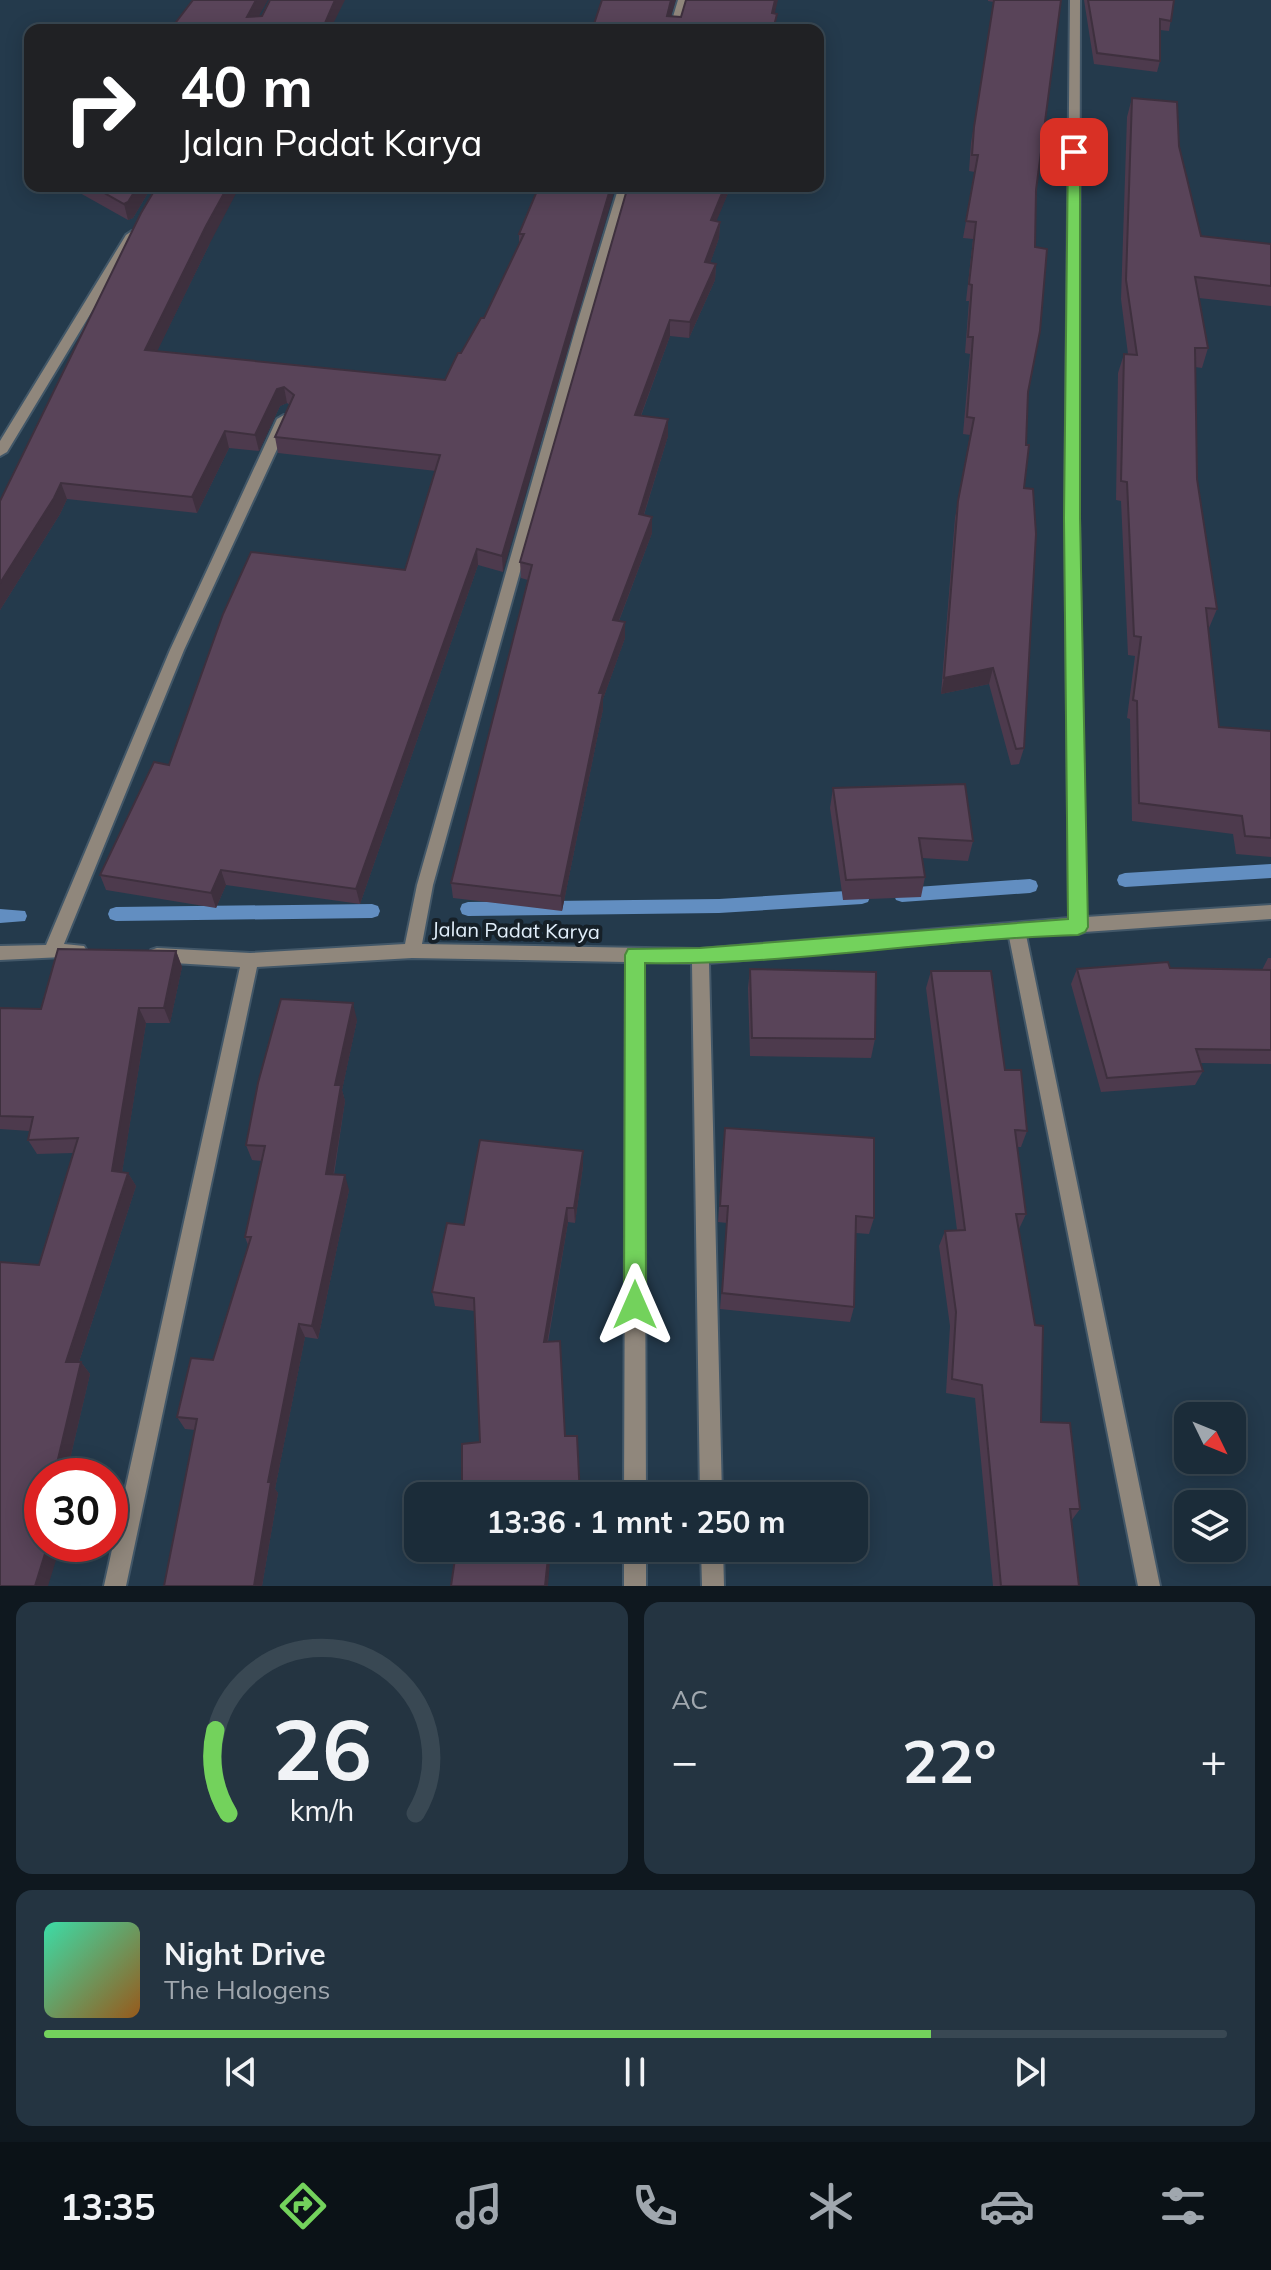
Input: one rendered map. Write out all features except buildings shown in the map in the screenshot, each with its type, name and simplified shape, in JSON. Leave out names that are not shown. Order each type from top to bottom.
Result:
[{"type":"street","points":[[676,24],[683,0]]},
{"type":"street","points":[[1075,0],[1072,518],[1078,927]]},
{"type":"street","points":[[412,951],[425,885],[582,327],[623,192]]},
{"type":"street","points":[[0,452],[138,226]]},
{"type":"street","points":[[53,949],[177,650],[288,410]]},
{"type":"street","name":"Jalan Padat Karya","points":[[144,954],[250,960],[412,951],[700,956],[1016,929],[1271,912]]},
{"type":"street","points":[[1016,929],[1149,1586]]},
{"type":"street","points":[[0,953],[53,949],[98,952]]},
{"type":"street","points":[[635,955],[635,1482]]},
{"type":"street","points":[[700,956],[711,1482]]},
{"type":"street","points":[[115,1586],[250,960]]},
{"type":"street","points":[[635,1562],[635,1586]]},
{"type":"street","points":[[712,1562],[713,1586]]},
{"type":"waterway","points":[[1125,880],[1271,871]]},
{"type":"waterway","points":[[902,895],[1030,886]]},
{"type":"waterway","points":[[468,909],[719,906],[862,897]]},
{"type":"waterway","points":[[116,914],[372,911]]},
{"type":"waterway","points":[[0,916],[19,916]]},
{"type":"route","points":[[635,1305],[635,955],[700,956],[1016,929],[1078,927],[1072,518],[1074,152]]}]
